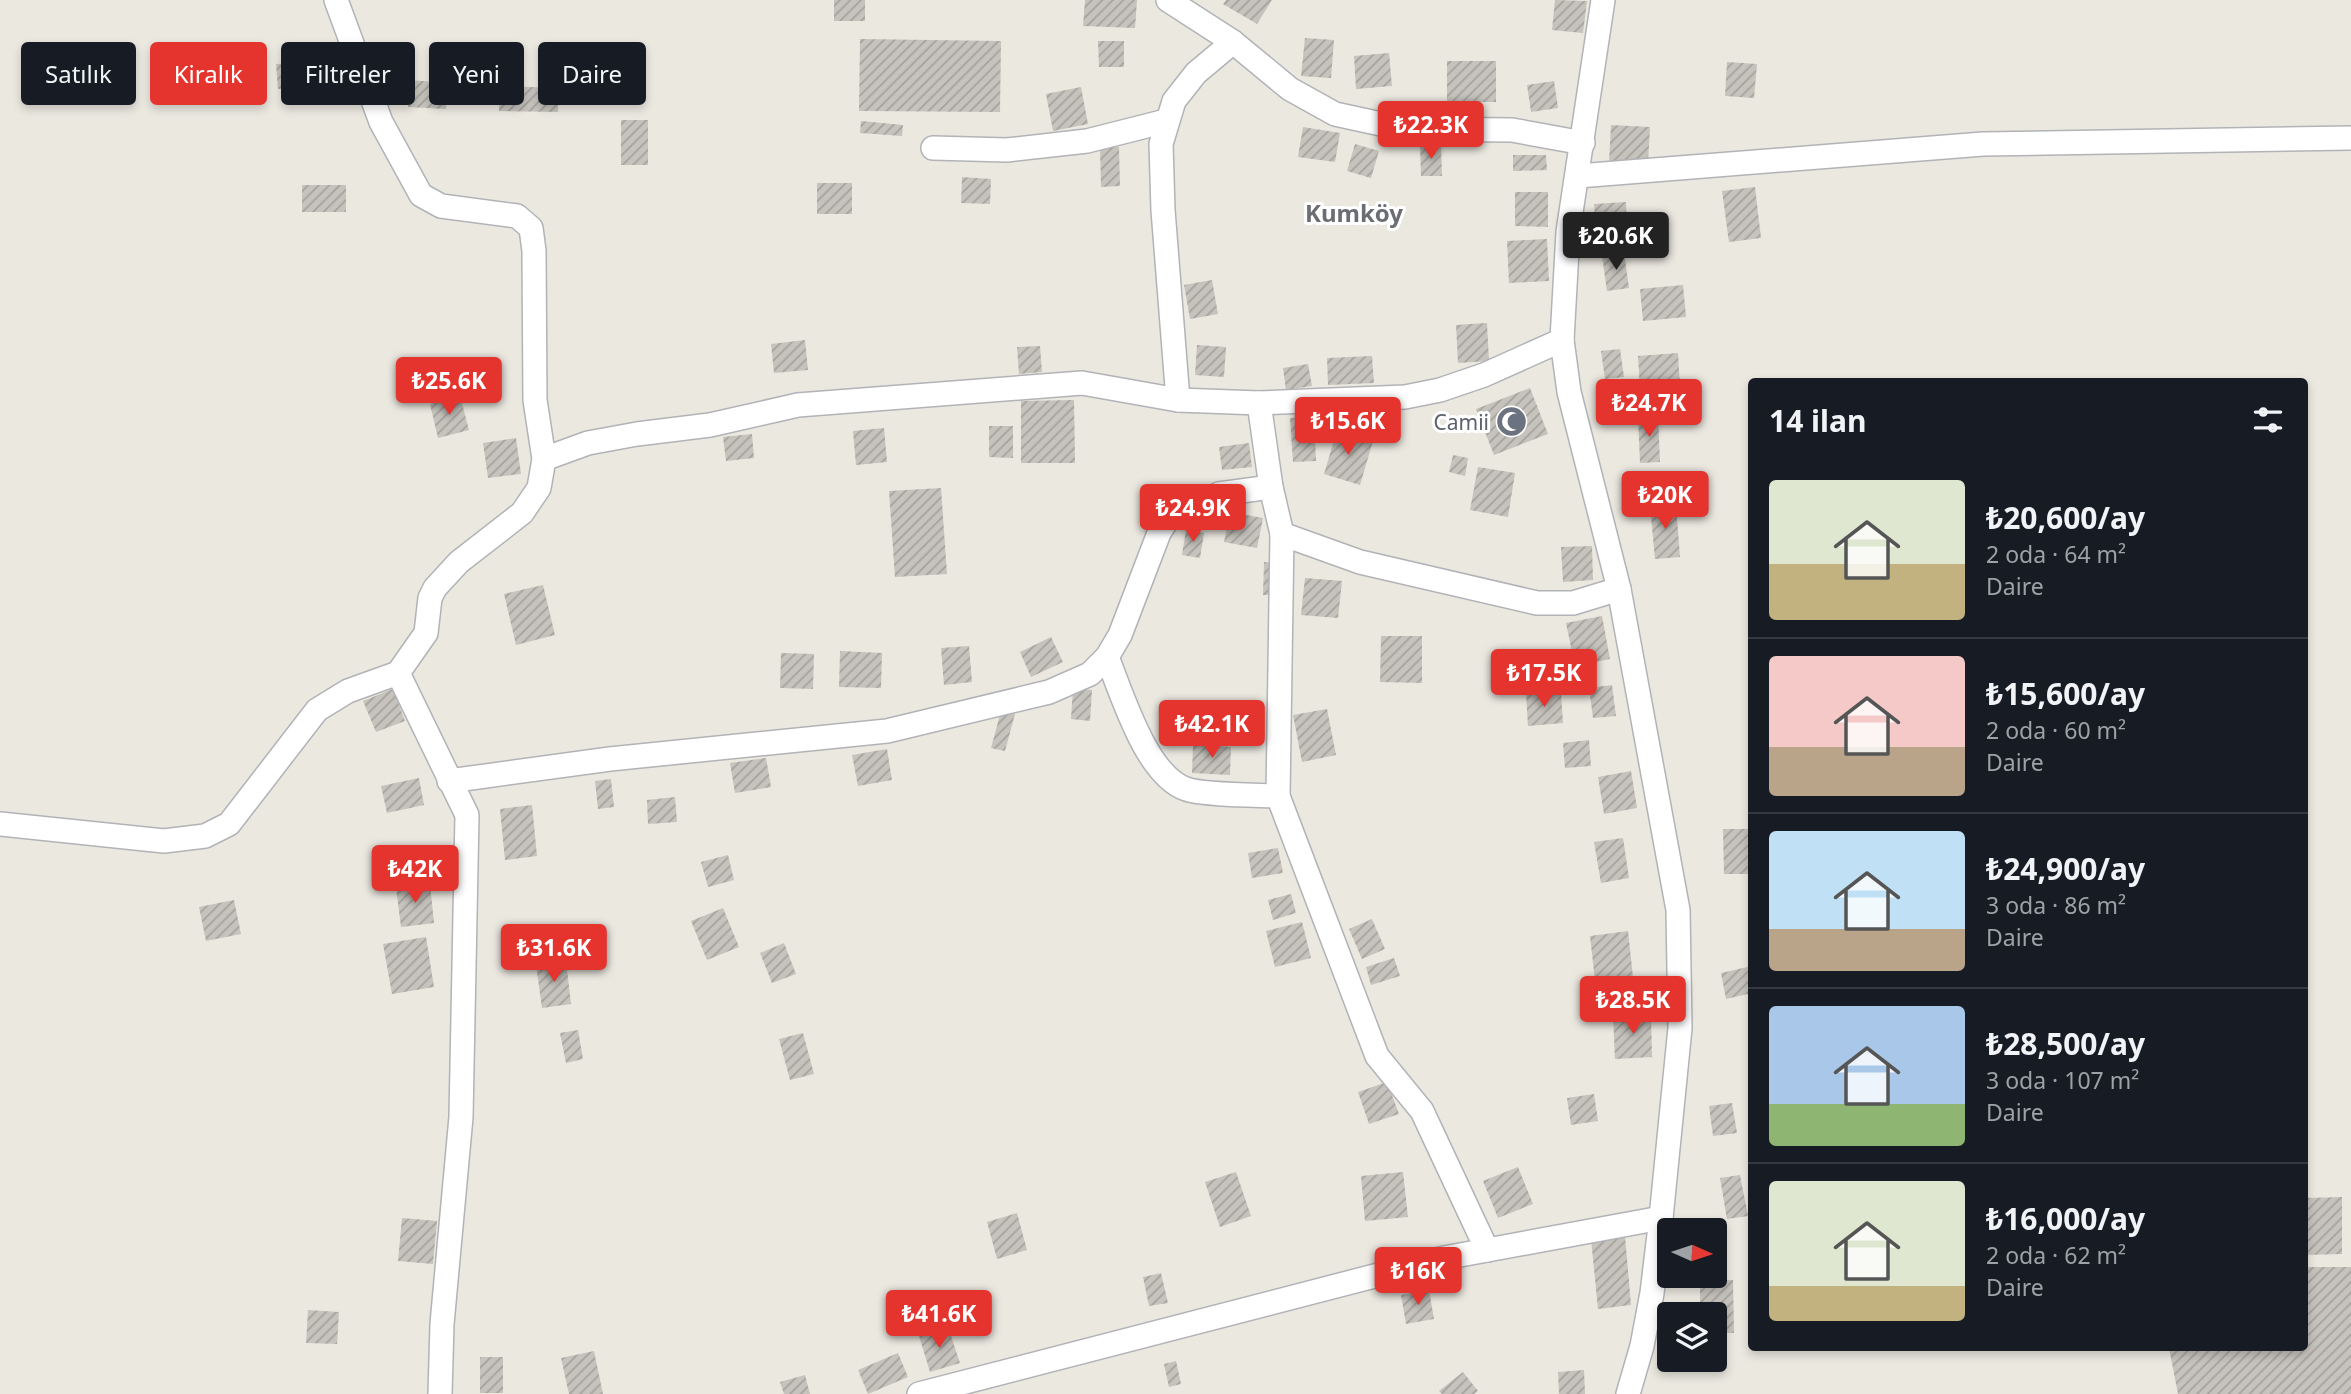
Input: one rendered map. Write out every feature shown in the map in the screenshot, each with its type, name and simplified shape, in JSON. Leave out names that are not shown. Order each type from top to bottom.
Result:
[{"type":"street","points":[[0,824],[164,841],[205,836],[229,824],[317,710],[348,691],[398,673],[426,633],[430,598],[435,588],[459,562],[522,513],[539,488],[544,459],[535,400],[534,251],[531,228],[517,216],[441,206],[421,195],[381,122],[336,0]]},
{"type":"street","points":[[1168,0],[1233,42],[1290,89],[1335,114],[1404,129],[1513,130],[1583,143]]},
{"type":"street","points":[[1603,0],[1569,232],[1562,340],[1569,392],[1619,589],[1678,910],[1680,1028],[1661,1218]]},
{"type":"street","points":[[1178,400],[1163,210],[1161,144],[1174,101],[1196,73],[1233,42]]},
{"type":"street","points":[[933,148],[1007,150],[1087,141],[1166,121]]},
{"type":"street","points":[[1578,176],[1983,144],[2351,138]]},
{"type":"street","points":[[544,459],[588,443],[636,433],[710,425],[798,405],[1082,383],[1178,400],[1259,403],[1405,397],[1440,390],[1484,375],[1562,340]]},
{"type":"street","points":[[1259,403],[1271,487],[1282,534],[1278,796],[1377,1056],[1422,1111],[1487,1250]]},
{"type":"street","points":[[449,781],[610,758],[887,731],[1049,692],[1090,674],[1107,657],[1120,635],[1159,533],[1169,517],[1219,494],[1271,487]]},
{"type":"street","points":[[1282,534],[1360,562],[1537,603],[1573,603],[1619,589]]},
{"type":"street","points":[[1107,657],[1129,712],[1160,771],[1186,789],[1278,796]]},
{"type":"street","points":[[398,673],[467,815],[461,1117],[442,1324],[440,1394]]},
{"type":"street","points":[[919,1394],[1444,1258],[1657,1219]]},
{"type":"street","points":[[1628,1394],[1642,1346],[1657,1251]]},
{"type":"building","points":[[834,0],[865,0],[865,21],[834,21]]},
{"type":"building","points":[[1085,0],[1137,0],[1135,28],[1083,26]]},
{"type":"building","points":[[1226,0],[1272,0],[1257,24],[1223,4]]},
{"type":"building","points":[[1555,0],[1587,1],[1583,33],[1552,30]]},
{"type":"building","points":[[1305,38],[1334,40],[1331,78],[1301,76]]},
{"type":"building","points":[[860,39],[1001,41],[1000,112],[859,111]]},
{"type":"building","points":[[1098,41],[1124,41],[1124,67],[1099,67]]},
{"type":"building","points":[[1389,53],[1392,86],[1356,89],[1354,56]]},
{"type":"building","points":[[1447,61],[1496,61],[1496,102],[1447,102]]},
{"type":"building","points":[[1727,62],[1757,64],[1754,98],[1725,96]]},
{"type":"building","points":[[276,64],[281,64],[281,89],[278,89]]},
{"type":"building","points":[[415,80],[429,82],[429,105],[446,105],[446,109],[408,107],[415,105]]},
{"type":"building","points":[[1554,81],[1558,108],[1531,112],[1527,85]]},
{"type":"building","points":[[524,87],[538,87],[538,105],[558,105],[558,112],[499,111],[499,105],[524,105]]},
{"type":"building","points":[[1081,87],[1088,124],[1053,131],[1046,94]]},
{"type":"building","points":[[621,120],[648,120],[648,165],[621,165]]},
{"type":"building","points":[[861,121],[903,125],[902,136],[860,133]]},
{"type":"building","points":[[1611,125],[1650,127],[1648,164],[1609,162]]},
{"type":"building","points":[[1303,127],[1340,133],[1335,162],[1298,157]]},
{"type":"building","points":[[1355,144],[1379,151],[1371,178],[1347,171]]},
{"type":"building","points":[[1420,146],[1441,146],[1442,176],[1421,176]]},
{"type":"building","points":[[1100,147],[1119,147],[1120,186],[1101,187]]},
{"type":"building","points":[[1513,155],[1546,155],[1547,170],[1513,171]]},
{"type":"building","points":[[962,177],[991,179],[990,204],[961,203]]},
{"type":"building","points":[[817,183],[852,183],[852,214],[817,214]]},
{"type":"building","points":[[302,185],[346,185],[346,212],[302,212]]},
{"type":"building","points":[[1755,187],[1761,238],[1729,242],[1722,191]]},
{"type":"building","points":[[1515,192],[1548,192],[1548,227],[1515,226]]},
{"type":"building","points":[[1626,202],[1627,227],[1596,229],[1594,204]]},
{"type":"building","points":[[1547,239],[1549,281],[1509,283],[1507,241]]},
{"type":"building","points":[[1624,253],[1629,288],[1607,291],[1602,256]]},
{"type":"building","points":[[1212,280],[1218,314],[1190,319],[1184,285]]},
{"type":"building","points":[[1683,285],[1686,317],[1643,321],[1640,289]]},
{"type":"building","points":[[1487,323],[1489,361],[1458,363],[1456,325]]},
{"type":"building","points":[[805,340],[808,370],[774,373],[771,344]]},
{"type":"building","points":[[1197,345],[1226,347],[1224,377],[1195,375]]},
{"type":"building","points":[[1040,346],[1042,372],[1019,374],[1017,347]]},
{"type":"building","points":[[1620,349],[1624,377],[1605,379],[1601,351]]},
{"type":"building","points":[[1678,353],[1680,386],[1640,389],[1638,356]]},
{"type":"building","points":[[1372,356],[1374,383],[1328,385],[1327,358]]},
{"type":"building","points":[[1308,364],[1312,386],[1286,390],[1283,368]]},
{"type":"building","name":"Camii","points":[[1530,388],[1548,434],[1494,455],[1476,409]]},
{"type":"building","points":[[460,396],[469,430],[438,438],[430,404]]},
{"type":"building","points":[[1074,400],[1075,463],[1021,463],[1021,401]]},
{"type":"building","points":[[1614,405],[1617,422],[1601,425],[1597,408]]},
{"type":"building","points":[[1658,415],[1660,462],[1640,463],[1638,416]]},
{"type":"building","points":[[1314,417],[1316,461],[1293,462],[1290,418]]},
{"type":"building","points":[[989,426],[1013,426],[1013,458],[989,457]]},
{"type":"building","points":[[884,428],[887,462],[856,465],[853,431]]},
{"type":"building","points":[[1337,430],[1373,441],[1360,485],[1324,474]]},
{"type":"building","points":[[752,434],[754,458],[726,461],[723,437]]},
{"type":"building","points":[[516,438],[521,474],[488,478],[483,443]]},
{"type":"building","points":[[1249,443],[1252,467],[1222,470],[1219,447]]},
{"type":"building","points":[[1453,455],[1468,458],[1465,476],[1449,472]]},
{"type":"building","points":[[1478,467],[1515,473],[1508,517],[1470,510]]},
{"type":"building","points":[[941,488],[947,574],[895,577],[889,491]]},
{"type":"building","points":[[1676,504],[1680,557],[1655,559],[1650,506]]},
{"type":"building","points":[[1230,512],[1263,518],[1257,548],[1224,542]]},
{"type":"building","points":[[1186,530],[1204,533],[1200,558],[1182,555]]},
{"type":"building","points":[[1592,546],[1593,580],[1563,582],[1561,547]]},
{"type":"building","points":[[1264,562],[1276,562],[1275,595],[1263,595]]},
{"type":"building","points":[[1305,578],[1342,581],[1338,618],[1301,615]]},
{"type":"building","points":[[543,585],[555,635],[516,645],[504,594]]},
{"type":"building","points":[[1602,616],[1610,659],[1575,666],[1566,623]]},
{"type":"building","points":[[1381,636],[1422,636],[1422,683],[1380,682]]},
{"type":"building","points":[[1051,637],[1063,662],[1031,677],[1020,652]]},
{"type":"building","points":[[969,646],[972,682],[944,685],[941,648]]},
{"type":"building","points":[[840,651],[882,653],[881,688],[839,687]]},
{"type":"building","points":[[781,653],[814,654],[813,689],[780,688]]},
{"type":"building","points":[[1612,685],[1616,716],[1593,718],[1589,688]]},
{"type":"building","points":[[1073,688],[1092,690],[1090,721],[1071,719]]},
{"type":"building","points":[[393,689],[405,721],[376,732],[363,701]]},
{"type":"building","points":[[1561,692],[1563,723],[1528,726],[1526,694]]},
{"type":"building","points":[[1327,709],[1336,755],[1302,762],[1293,715]]},
{"type":"building","points":[[1001,711],[1015,714],[1005,751],[991,748]]},
{"type":"building","points":[[1589,740],[1591,766],[1565,768],[1563,743]]},
{"type":"building","points":[[1193,745],[1231,747],[1230,775],[1192,773]]},
{"type":"building","points":[[887,749],[892,780],[858,786],[852,755]]},
{"type":"building","points":[[766,758],[771,787],[735,793],[730,763]]},
{"type":"building","points":[[1631,771],[1637,808],[1604,814],[1598,777]]},
{"type":"building","points":[[419,778],[424,805],[387,813],[381,786]]},
{"type":"building","points":[[611,779],[614,807],[598,809],[595,781]]},
{"type":"building","points":[[675,797],[677,822],[648,824],[647,800]]},
{"type":"building","points":[[532,805],[537,856],[505,860],[500,809]]},
{"type":"building","points":[[1723,829],[1748,829],[1748,874],[1724,874]]},
{"type":"building","points":[[1623,838],[1629,878],[1601,883],[1594,842]]},
{"type":"building","points":[[1278,848],[1283,873],[1252,878],[1248,853]]},
{"type":"building","points":[[728,855],[734,880],[708,887],[701,862]]},
{"type":"building","points":[[430,884],[434,923],[401,927],[396,888]]},
{"type":"building","points":[[1291,894],[1296,913],[1273,920],[1268,900]]},
{"type":"building","points":[[234,900],[241,934],[206,941],[199,907]]},
{"type":"building","points":[[723,908],[739,947],[707,960],[691,921]]},
{"type":"building","points":[[1372,919],[1385,949],[1362,959],[1349,929]]},
{"type":"building","points":[[1302,922],[1311,958],[1275,967],[1266,931]]},
{"type":"building","points":[[1628,931],[1633,977],[1595,981],[1590,936]]},
{"type":"building","points":[[426,937],[434,987],[392,994],[383,944]]},
{"type":"building","points":[[784,943],[796,974],[772,983],[760,953]]},
{"type":"building","points":[[1394,958],[1400,976],[1371,985],[1366,967]]},
{"type":"building","points":[[566,961],[571,1004],[542,1008],[536,965]]},
{"type":"building","points":[[1748,967],[1748,994],[1726,999],[1721,973]]},
{"type":"building","points":[[1651,1013],[1652,1057],[1615,1059],[1613,1015]]},
{"type":"building","points":[[578,1030],[583,1059],[566,1063],[560,1033]]},
{"type":"building","points":[[803,1033],[814,1074],[790,1080],[779,1039]]},
{"type":"building","points":[[1387,1082],[1399,1114],[1369,1124],[1358,1092]]},
{"type":"building","points":[[1594,1094],[1598,1121],[1571,1125],[1567,1098]]},
{"type":"building","points":[[1732,1103],[1737,1133],[1713,1136],[1709,1106]]},
{"type":"building","points":[[1518,1167],[1533,1204],[1498,1218],[1483,1181]]},
{"type":"building","points":[[1236,1172],[1251,1216],[1220,1227],[1205,1182]]},
{"type":"building","points":[[1403,1172],[1408,1217],[1365,1221],[1361,1176]]},
{"type":"building","points":[[1740,1175],[1748,1216],[1727,1219],[1720,1178]]},
{"type":"building","points":[[2342,1197],[2342,1254],[2308,1255],[2308,1198]]},
{"type":"building","points":[[1017,1213],[1027,1250],[997,1259],[987,1222]]},
{"type":"building","points":[[402,1218],[437,1221],[433,1264],[398,1261]]},
{"type":"building","points":[[1625,1236],[1631,1305],[1598,1309],[1591,1239]]},
{"type":"building","points":[[2308,1267],[2351,1267],[2351,1394],[2178,1394],[2170,1351],[2308,1351]]},
{"type":"building","points":[[1161,1273],[1168,1303],[1149,1306],[1143,1277]]},
{"type":"building","points":[[1727,1280],[1733,1280],[1734,1333],[1727,1333],[1727,1302],[1700,1302],[1700,1288],[1727,1288]]},
{"type":"building","points":[[1429,1290],[1434,1319],[1406,1324],[1401,1295]]},
{"type":"building","points":[[308,1310],[339,1312],[337,1344],[306,1343]]},
{"type":"building","points":[[948,1327],[960,1363],[930,1372],[919,1336]]},
{"type":"building","points":[[594,1351],[603,1394],[569,1394],[561,1358]]},
{"type":"building","points":[[898,1353],[908,1377],[868,1394],[858,1370]]},
{"type":"building","points":[[480,1357],[503,1357],[503,1393],[480,1393]]},
{"type":"building","points":[[1176,1361],[1181,1384],[1169,1387],[1164,1364]]},
{"type":"building","points":[[1584,1370],[1585,1394],[1559,1394],[1558,1372]]},
{"type":"building","points":[[1463,1372],[1478,1391],[1474,1394],[1442,1394],[1439,1391]]},
{"type":"building","points":[[805,1375],[810,1394],[784,1394],[780,1382]]},
{"type":"place","name":"Camii","points":[[1512,422]]},
{"type":"district","name":"Kumköy","points":[[1354,212]]}]
